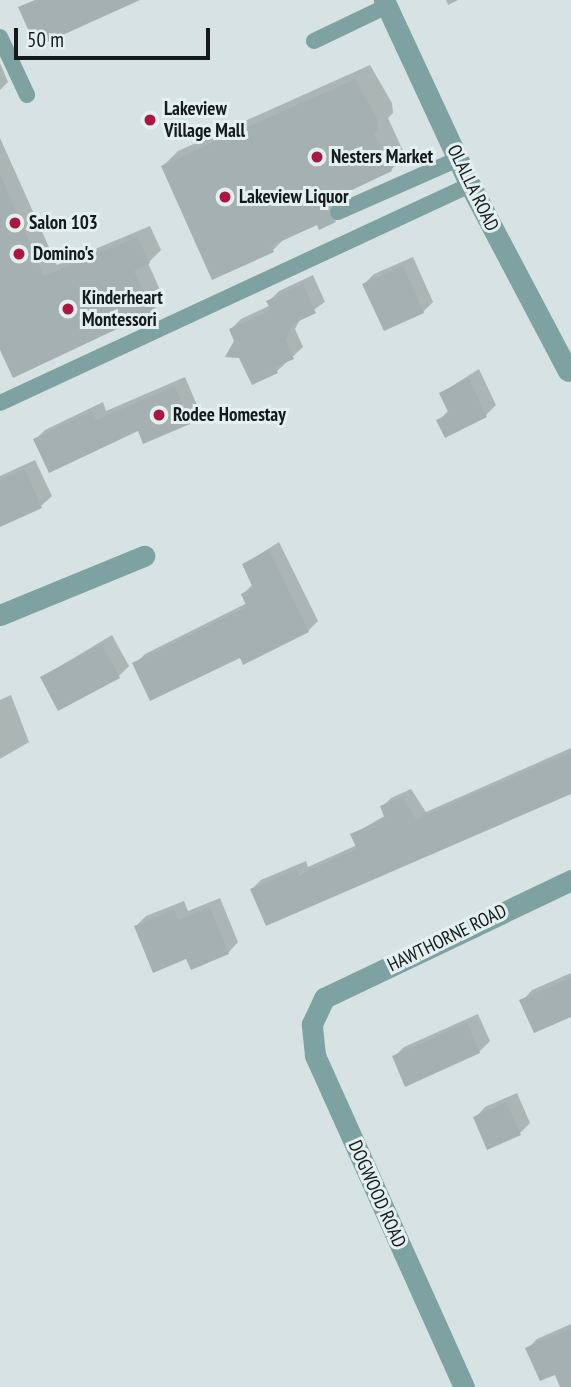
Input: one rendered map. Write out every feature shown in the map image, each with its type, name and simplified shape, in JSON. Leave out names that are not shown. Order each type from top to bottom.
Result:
[{"type":"street","name":"OLALLA ROAD","points":[[386,3],[470,185],[568,371]]},
{"type":"street","points":[[0,615],[144,556]]},
{"type":"street","name":"HAWTHORNE ROAD","points":[[324,998],[571,880]]},
{"type":"street","name":"DOGWOOD ROAD","points":[[324,998],[312,1024],[315,1055],[464,1387]]},
{"type":"lane","points":[[314,41],[386,3]]},
{"type":"lane","points":[[0,37],[27,95]]},
{"type":"lane","points":[[338,212],[458,159]]},
{"type":"lane","points":[[0,403],[470,185]]},
{"type":"building","points":[[35,0],[140,0],[36,47],[18,7]]},
{"type":"building","points":[[355,79],[377,118],[379,130],[374,133],[392,171],[333,199],[328,212],[336,222],[319,230],[317,225],[271,246],[274,252],[212,280],[161,166]]},
{"type":"building","points":[[0,174],[44,276],[137,237],[150,263],[134,271],[153,312],[13,378],[0,350]]},
{"type":"building","points":[[403,266],[424,313],[384,331],[362,284]]},
{"type":"building","points":[[303,284],[316,313],[293,324],[286,340],[294,359],[275,367],[278,373],[252,385],[239,358],[225,357],[234,341],[229,329],[271,310],[266,301]]},
{"type":"building","points":[[469,378],[487,417],[445,438],[436,420],[449,414],[439,393]]},
{"type":"building","points":[[175,386],[190,424],[143,444],[138,431],[49,473],[33,439],[92,411],[96,420]]},
{"type":"building","points":[[25,469],[42,508],[0,527],[0,480]]},
{"type":"building","points":[[269,550],[309,632],[243,665],[240,658],[150,701],[132,663],[247,607],[241,594],[253,588],[242,564]]},
{"type":"building","points":[[102,644],[120,678],[58,711],[40,677]]},
{"type":"building","points":[[571,752],[571,794],[266,926],[250,889],[297,869],[299,875],[357,849],[350,834],[385,819],[380,806],[402,797],[416,819]]},
{"type":"building","points":[[210,907],[229,954],[191,970],[186,959],[153,973],[134,926],[174,910],[178,920]]},
{"type":"building","points":[[571,978],[571,1017],[534,1033],[519,1000]]},
{"type":"building","points":[[467,1023],[480,1053],[405,1087],[392,1056]]},
{"type":"building","points":[[506,1102],[521,1135],[487,1150],[473,1117]]},
{"type":"building","points":[[571,1328],[571,1387],[560,1387],[555,1375],[540,1381],[525,1348]]},
{"type":"place","name":"Lakeview Village Mall","points":[[150,120]]},
{"type":"place","name":"Nesters Market","points":[[317,157]]},
{"type":"place","name":"Lakeview Liquor","points":[[225,197]]},
{"type":"place","name":"Salon 103","points":[[15,223]]},
{"type":"place","name":"Domino's","points":[[19,254]]},
{"type":"place","name":"Kinderheart Montessori","points":[[68,309]]},
{"type":"place","name":"Rodee Homestay","points":[[159,415]]}]
